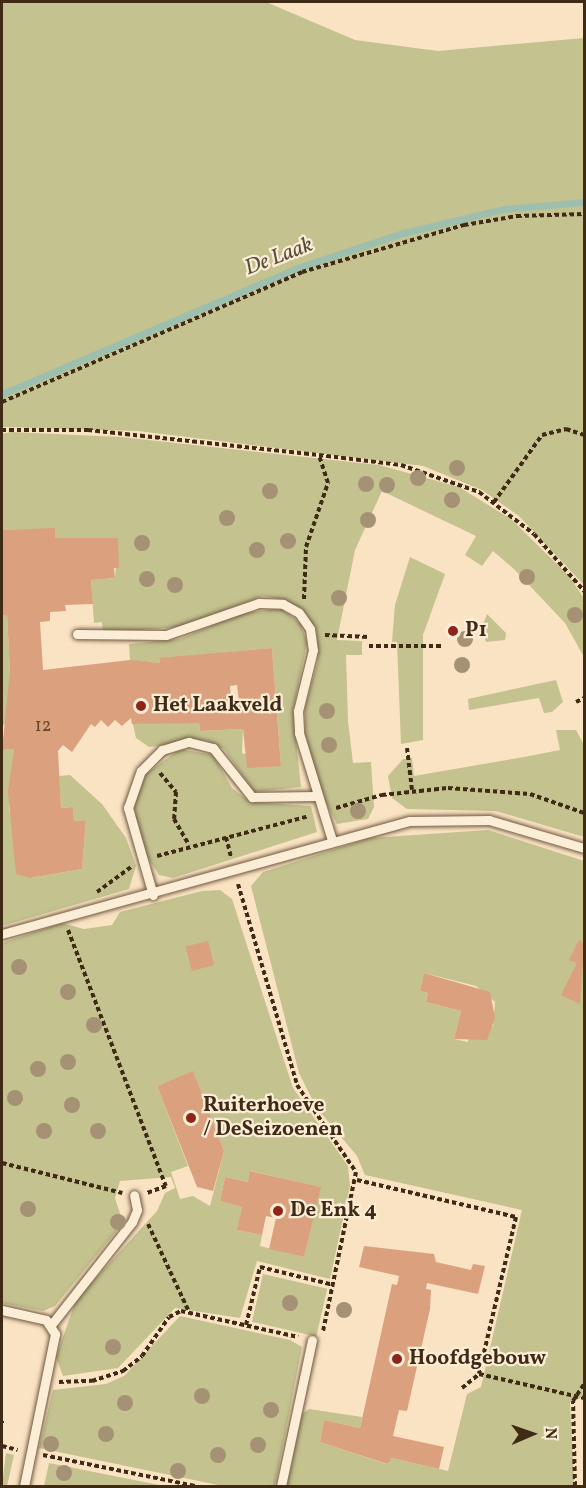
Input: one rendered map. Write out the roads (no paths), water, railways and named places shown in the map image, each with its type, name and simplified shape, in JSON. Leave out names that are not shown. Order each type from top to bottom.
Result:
[{"type":"lane","points":[[77,634],[166,635],[259,603],[283,604],[306,621],[312,635],[313,659],[298,722],[315,796],[332,840]]},
{"type":"lane","points":[[153,895],[128,808],[135,782],[148,762],[172,746],[197,743],[218,752],[240,789],[252,797],[315,796]]},
{"type":"lane","points":[[2,934],[63,915],[153,895],[235,872],[389,824],[464,818],[512,824],[585,848]]},
{"type":"lane","points":[[51,1325],[132,1222],[136,1198]]},
{"type":"lane","points":[[2,1310],[51,1325],[55,1334],[24,1486]]},
{"type":"lane","points":[[281,1486],[312,1341]]},
{"type":"waterway","name":"De Laak","points":[[2,394],[300,267],[403,233],[504,209],[584,202]]},
{"type":"place","name":"P1","points":[[453,631]]},
{"type":"place","name":"Het Laakveld","points":[[141,706]]},
{"type":"place","name":"Ruiterhoeve / DeSeizoenen","points":[[191,1118]]},
{"type":"place","name":"De Enk 4","points":[[278,1211]]},
{"type":"place","name":"Hoofdgebouw","points":[[397,1359]]}]
